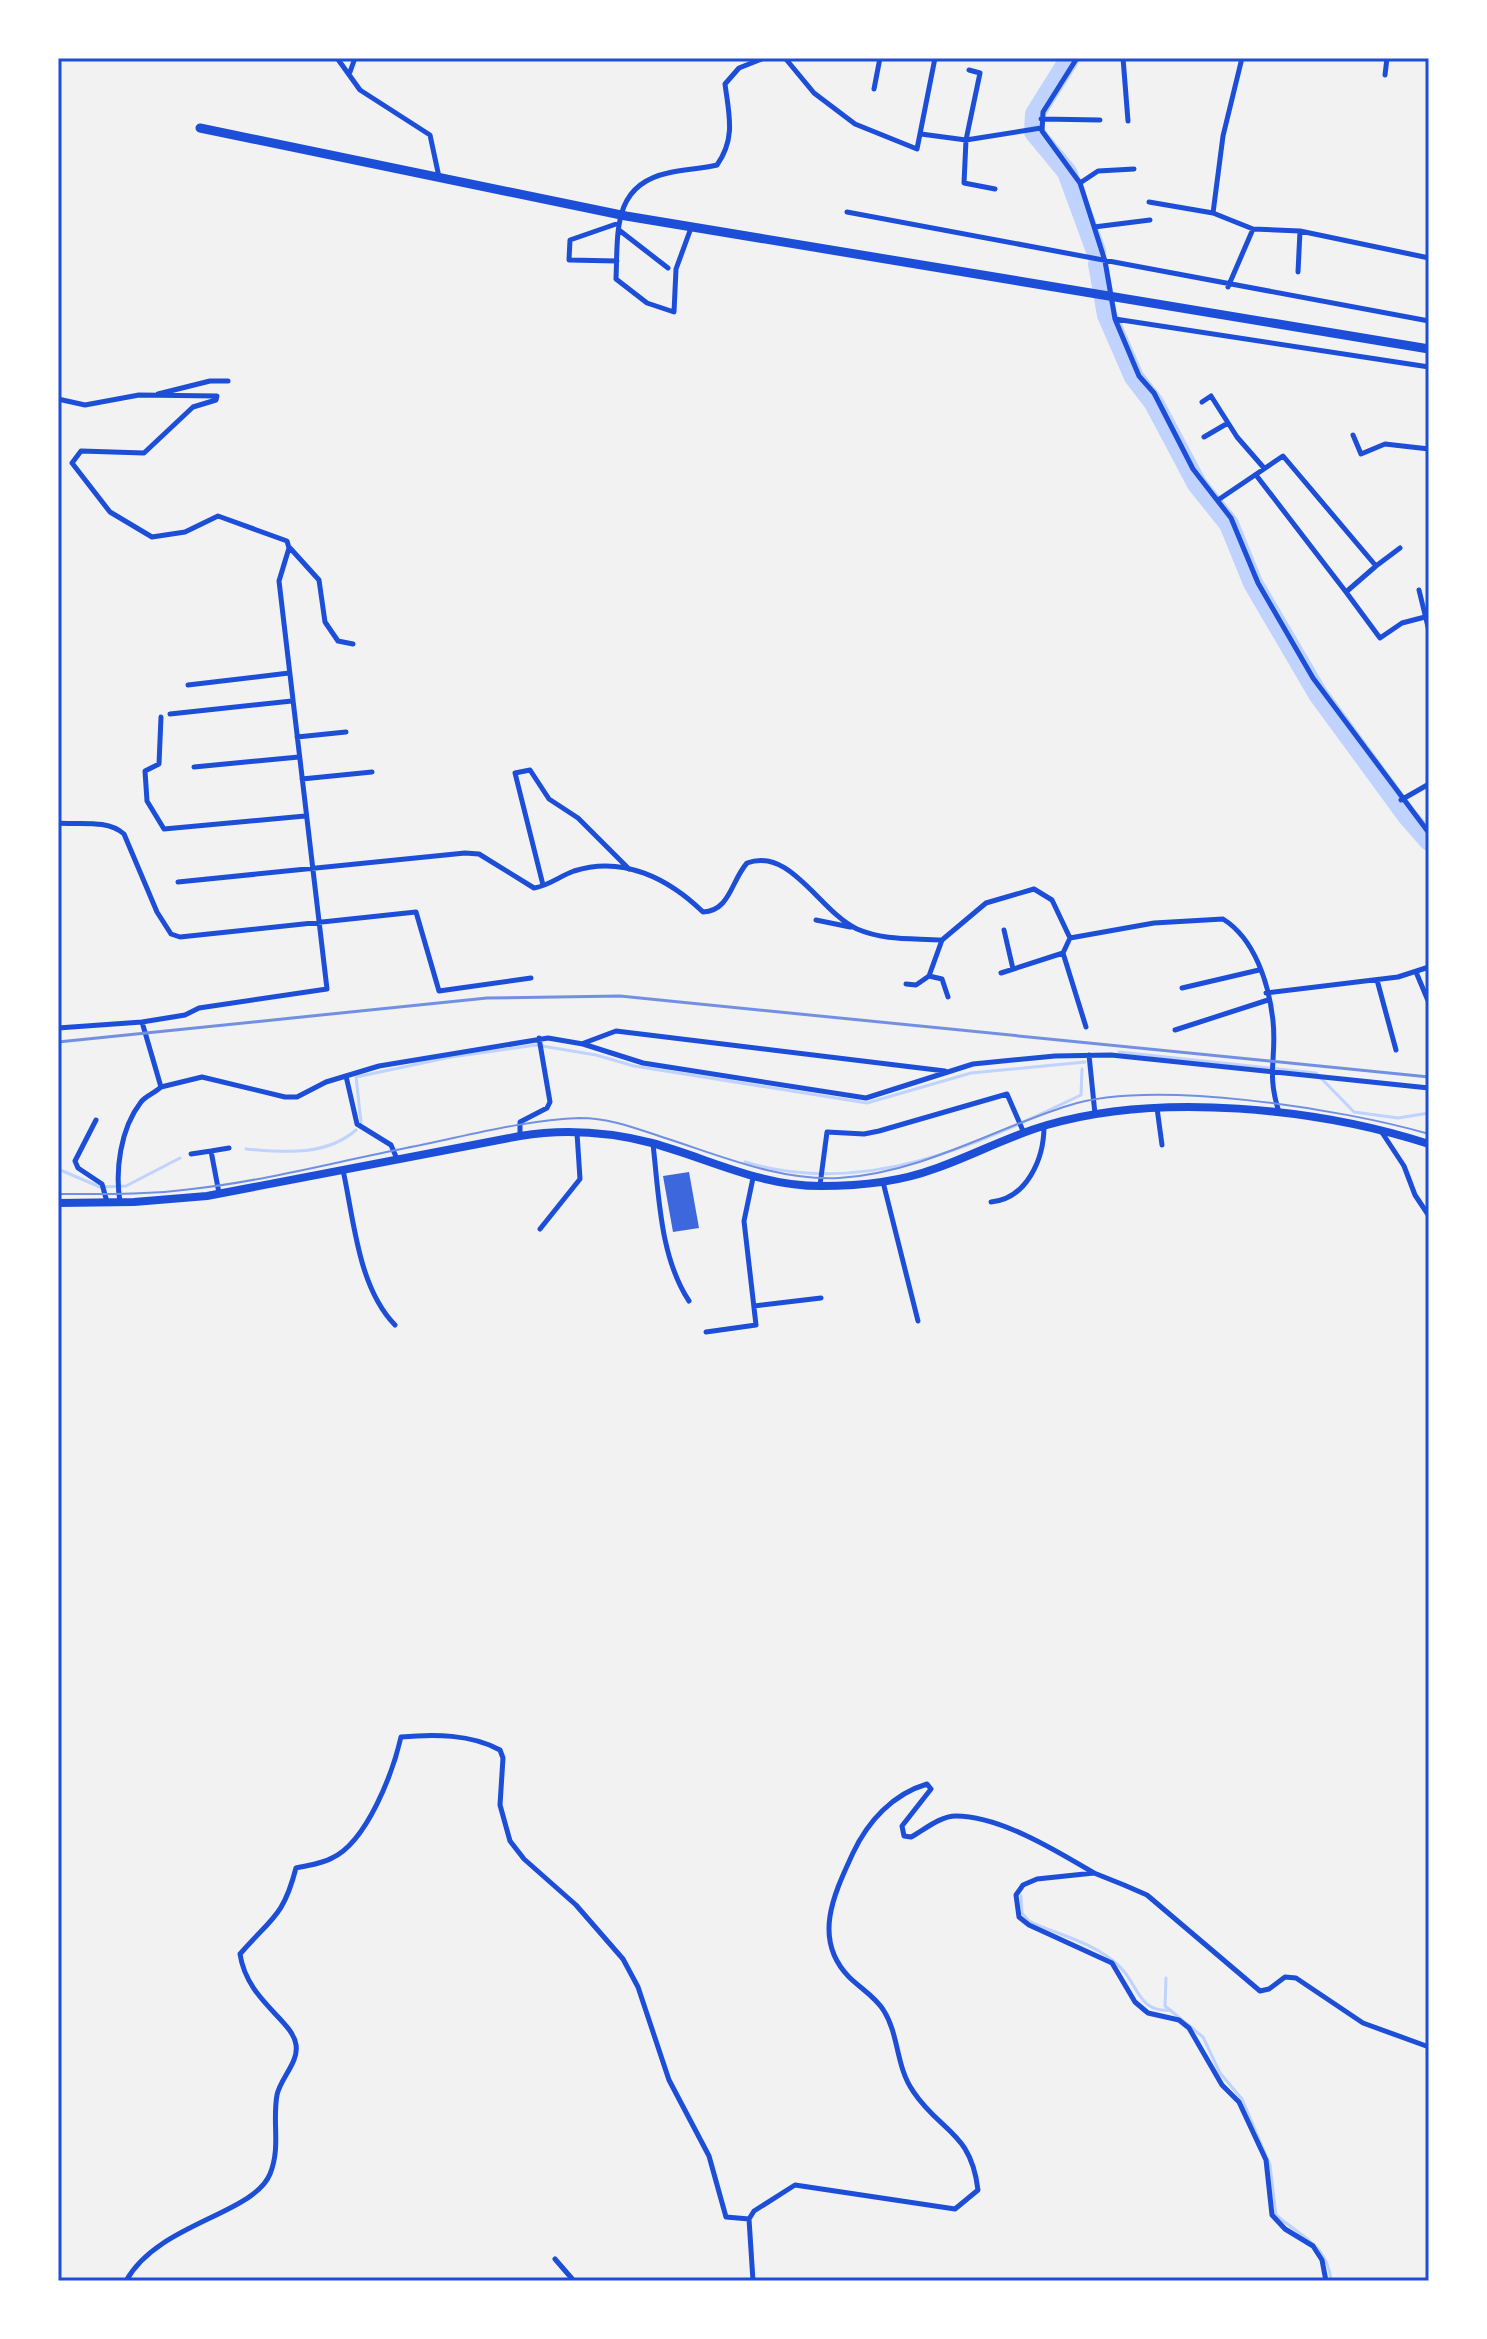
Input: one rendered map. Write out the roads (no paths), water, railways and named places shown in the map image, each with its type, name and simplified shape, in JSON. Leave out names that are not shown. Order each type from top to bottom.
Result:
[{"type":"highway","points":[[200,128],[439,177],[620,222],[691,227],[1429,349]]},
{"type":"main road","points":[[58,1203],[120,1202],[219,1194],[520,1136],[576,1132],[653,1144],[753,1178],[819,1186],[883,1181],[931,1171],[1045,1125],[1095,1114],[1157,1107],[1221,1107],[1280,1113],[1381,1131],[1429,1144]]},
{"type":"street","points":[[337,58],[360,90],[430,135],[439,177]]},
{"type":"street","points":[[349,73],[355,58]]},
{"type":"street","points":[[691,227],[676,269],[674,312],[647,303],[616,279],[620,222],[627,195],[655,177],[717,165],[728,149],[731,125],[725,84],[739,68],[764,58]]},
{"type":"street","points":[[785,58],[814,93],[855,124],[917,149],[935,58]]},
{"type":"street","points":[[874,89],[880,58]]},
{"type":"street","points":[[1036,129],[1052,95],[1077,58]]},
{"type":"street","points":[[1123,58],[1128,121]]},
{"type":"street","points":[[1213,213],[1223,136],[1242,58]]},
{"type":"street","points":[[1385,75],[1387,58]]},
{"type":"street","points":[[969,70],[980,73],[966,140],[964,183],[995,189]]},
{"type":"street","points":[[1041,119],[1100,120]]},
{"type":"street","points":[[921,134],[966,140],[1036,129]]},
{"type":"street","points":[[1036,129],[1080,183],[1105,261],[1115,319],[1139,376],[1154,393],[1193,469],[1235,525],[1258,583],[1313,678],[1401,800],[1429,833]]},
{"type":"street","points":[[1080,183],[1098,171],[1134,169]]},
{"type":"street","points":[[1149,202],[1213,213],[1253,229],[1300,231],[1429,258]]},
{"type":"street","points":[[847,212],[1429,321]]},
{"type":"street","points":[[1094,227],[1150,220]]},
{"type":"street","points":[[617,261],[569,260],[570,240],[620,222]]},
{"type":"street","points":[[620,222],[668,268]]},
{"type":"street","points":[[1229,285],[1253,229]]},
{"type":"street","points":[[1298,272],[1300,231]]},
{"type":"street","points":[[1115,319],[1429,367]]},
{"type":"street","points":[[153,396],[210,381],[228,381]]},
{"type":"street","points":[[58,399],[85,405],[139,395],[217,396],[193,407],[144,453],[81,451],[72,463],[98,500],[121,520],[152,537],[185,532],[218,516],[287,541],[289,548],[319,580],[325,622],[338,641],[353,644]]},
{"type":"street","points":[[1202,402],[1211,396],[1264,468]]},
{"type":"street","points":[[1204,437],[1228,423]]},
{"type":"street","points":[[1353,435],[1361,454],[1385,444],[1429,449]]},
{"type":"street","points":[[1218,500],[1283,456],[1376,566]]},
{"type":"street","points":[[1256,475],[1380,638],[1402,623],[1425,617]]},
{"type":"street","points":[[58,1028],[142,1022],[185,1015],[199,1008],[327,989],[279,581],[289,548]]},
{"type":"street","points":[[1346,592],[1400,548]]},
{"type":"street","points":[[1419,590],[1429,631]]},
{"type":"street","points":[[188,685],[289,673]]},
{"type":"street","points":[[170,714],[292,701]]},
{"type":"street","points":[[161,717],[159,764],[145,771],[147,801],[164,829],[305,816]]},
{"type":"street","points":[[297,737],[346,732]]},
{"type":"street","points":[[194,767],[299,757]]},
{"type":"street","points":[[543,885],[515,773],[530,770],[549,799],[578,818],[629,869]]},
{"type":"street","points":[[302,779],[372,772]]},
{"type":"street","points":[[1401,800],[1429,784]]},
{"type":"street","points":[[58,823],[116,826],[124,834],[157,912],[171,934],[180,937],[416,912],[439,991],[531,978]]},
{"type":"street","points":[[178,882],[313,871],[465,853],[479,854],[519,882],[534,888],[583,868],[606,865],[629,869],[665,881],[703,912],[710,912],[723,906],[747,863],[767,859],[788,868],[830,913],[853,927]]},
{"type":"street","points":[[906,984],[916,985],[929,976],[942,940],[973,911],[1016,892],[1034,889],[1052,900],[1070,938]]},
{"type":"street","points":[[1070,938],[1154,923],[1223,919],[1248,941],[1267,996],[1273,1022],[1270,1069],[1280,1113]]},
{"type":"street","points":[[816,920],[853,927],[882,938],[942,940]]},
{"type":"street","points":[[1004,930],[1013,969]]},
{"type":"street","points":[[1070,938],[1063,953],[1086,1027]]},
{"type":"street","points":[[1001,973],[1063,953]]},
{"type":"street","points":[[1175,1030],[1267,996],[1377,980],[1429,967]]},
{"type":"street","points":[[1182,988],[1259,970]]},
{"type":"street","points":[[1416,972],[1429,1003]]},
{"type":"street","points":[[929,976],[942,979],[948,997]]},
{"type":"street","points":[[1377,980],[1396,1050]]},
{"type":"street","points":[[142,1022],[161,1087]]},
{"type":"street","points":[[583,1044],[616,1031],[946,1071]]},
{"type":"street","points":[[120,1202],[118,1186],[126,1133],[143,1099],[161,1087],[202,1077],[277,1096],[294,1097],[346,1076],[409,1060],[539,1038],[583,1044],[643,1063],[866,1098],[973,1064],[1089,1055],[1270,1069],[1429,1088]]},
{"type":"street","points":[[520,1136],[520,1122],[547,1108],[550,1102],[539,1038]]},
{"type":"street","points":[[1089,1055],[1095,1114]]},
{"type":"street","points":[[346,1076],[357,1124],[391,1145],[397,1159]]},
{"type":"street","points":[[819,1186],[827,1132],[864,1134],[879,1131],[1007,1094],[1024,1133]]},
{"type":"street","points":[[1157,1107],[1162,1145]]},
{"type":"street","points":[[96,1120],[75,1161],[78,1168],[103,1186],[107,1202]]},
{"type":"street","points":[[991,1202],[1011,1198],[1020,1192],[1038,1158],[1045,1125]]},
{"type":"street","points":[[1381,1131],[1392,1153],[1404,1166],[1415,1195],[1429,1216]]},
{"type":"street","points":[[540,1229],[580,1179],[576,1132]]},
{"type":"street","points":[[653,1144],[670,1262],[677,1283],[689,1301]]},
{"type":"street","points":[[191,1154],[229,1148]]},
{"type":"street","points":[[211,1151],[219,1194]]},
{"type":"street","points":[[342,1169],[368,1278],[385,1315],[395,1325]]},
{"type":"street","points":[[706,1332],[754,1326],[744,1221],[753,1178]]},
{"type":"street","points":[[883,1181],[918,1321]]},
{"type":"street","points":[[754,1306],[821,1298]]},
{"type":"street","points":[[126,2281],[135,2265],[163,2241],[251,2196],[269,2177],[276,2157],[277,2095],[297,2050],[296,2040],[254,1993],[243,1974],[240,1954],[278,1915],[287,1901],[296,1868],[331,1859],[353,1839],[381,1800],[392,1775],[401,1737],[423,1735],[483,1740],[500,1750],[503,1758],[500,1805],[510,1841],[524,1859],[576,1905],[623,1959],[638,1987],[669,2080],[709,2156],[726,2217],[749,2219]]},
{"type":"street","points":[[753,2281],[749,2219],[754,2211],[795,2185],[955,2209],[978,2190],[976,2167],[968,2151],[954,2132],[912,2090],[883,2008],[846,1974],[831,1953],[827,1926],[834,1893],[858,1842],[896,1797],[927,1784],[931,1789],[928,1797],[902,1826],[904,1836],[911,1837],[942,1819],[956,1816],[1009,1829],[1094,1873],[1147,1895],[1260,1991],[1269,1989],[1285,1977],[1296,1978],[1363,2023],[1429,2047]]},
{"type":"street","points":[[1094,1873],[1037,1879],[1023,1885],[1016,1895],[1019,1917],[1112,1963],[1135,2002],[1148,2013],[1179,2020],[1198,2039],[1222,2085],[1239,2102],[1266,2160],[1272,2215],[1285,2229],[1313,2246],[1322,2260],[1326,2281]]},
{"type":"street","points":[[555,2259],[574,2281]]},
{"type":"waterway","points":[[1070,58],[1035,114],[1034,132],[1067,172],[1096,251]]},
{"type":"waterway","points":[[1098,264],[1107,315],[1134,377],[1154,403],[1197,484],[1229,524],[1253,583],[1318,694],[1429,841]]},
{"type":"waterway","points":[[361,1122],[356,1077],[451,1057],[536,1045],[596,1055],[634,1066],[867,1103],[971,1073],[1085,1062]]},
{"type":"waterway","points":[[1119,1052],[1316,1073],[1354,1112],[1398,1118],[1429,1113]]},
{"type":"waterway","points":[[745,1162],[789,1172],[833,1174],[918,1161],[1000,1132],[1081,1095],[1082,1069]]},
{"type":"waterway","points":[[246,1149],[317,1149],[344,1139],[356,1130]]},
{"type":"waterway","points":[[58,1169],[100,1187],[126,1186],[180,1158]]},
{"type":"waterway","points":[[1021,1896],[1022,1913],[1029,1921],[1098,1950],[1125,1972],[1144,2002],[1159,2010],[1170,2010]]},
{"type":"waterway","points":[[1166,1978],[1165,2006],[1203,2037],[1220,2073],[1242,2099],[1270,2165],[1276,2215],[1319,2250],[1325,2258],[1331,2281]]},
{"type":"tram line","points":[[58,1194],[142,1193],[219,1186],[514,1125],[580,1118],[622,1124],[727,1159],[771,1171],[816,1178],[839,1178],[899,1168],[1067,1106],[1103,1098],[1147,1095],[1247,1100],[1348,1115],[1429,1134]]},
{"type":"railway","points":[[58,1042],[487,998],[620,996],[1429,1077]]}]
